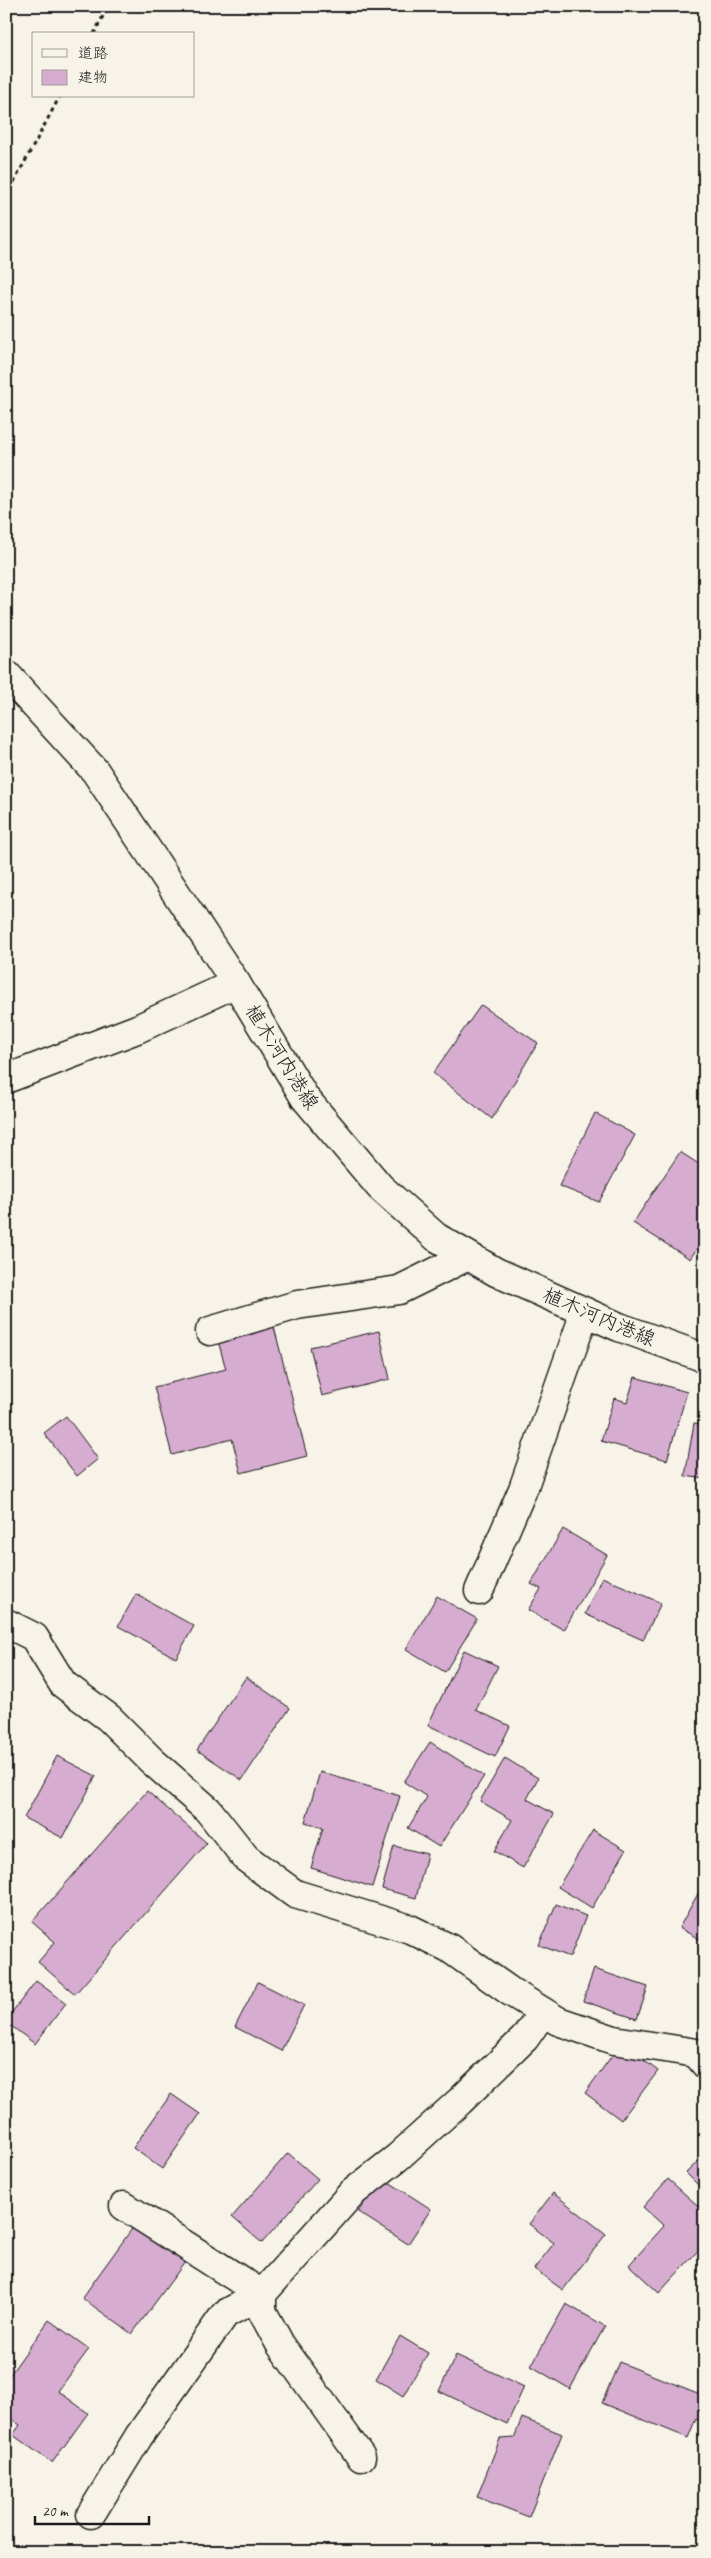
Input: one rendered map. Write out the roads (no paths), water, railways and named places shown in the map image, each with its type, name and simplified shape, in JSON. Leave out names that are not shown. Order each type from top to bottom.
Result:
[{"type":"street","name":"植木河内港線","points":[[6,674],[95,771],[236,983],[304,1098],[380,1187],[436,1237],[496,1272],[619,1327],[705,1358]]},
{"type":"street","points":[[6,1079],[137,1029],[236,983]]},
{"type":"street","points":[[210,1332],[297,1305],[399,1290],[468,1256]]},
{"type":"street","points":[[479,1590],[523,1489],[585,1312]]},
{"type":"street","points":[[6,1624],[34,1637],[63,1684],[109,1718],[152,1761],[208,1810],[246,1858],[295,1894],[410,1929],[441,1944],[558,2021],[614,2040],[702,2053]]},
{"type":"street","points":[[90,2514],[139,2436],[225,2314],[262,2294],[352,2192],[398,2157],[460,2101],[525,2038],[543,2012]]},
{"type":"street","points":[[124,2206],[262,2294]]},
{"type":"street","points":[[262,2294],[262,2312],[280,2344],[360,2457]]}]
